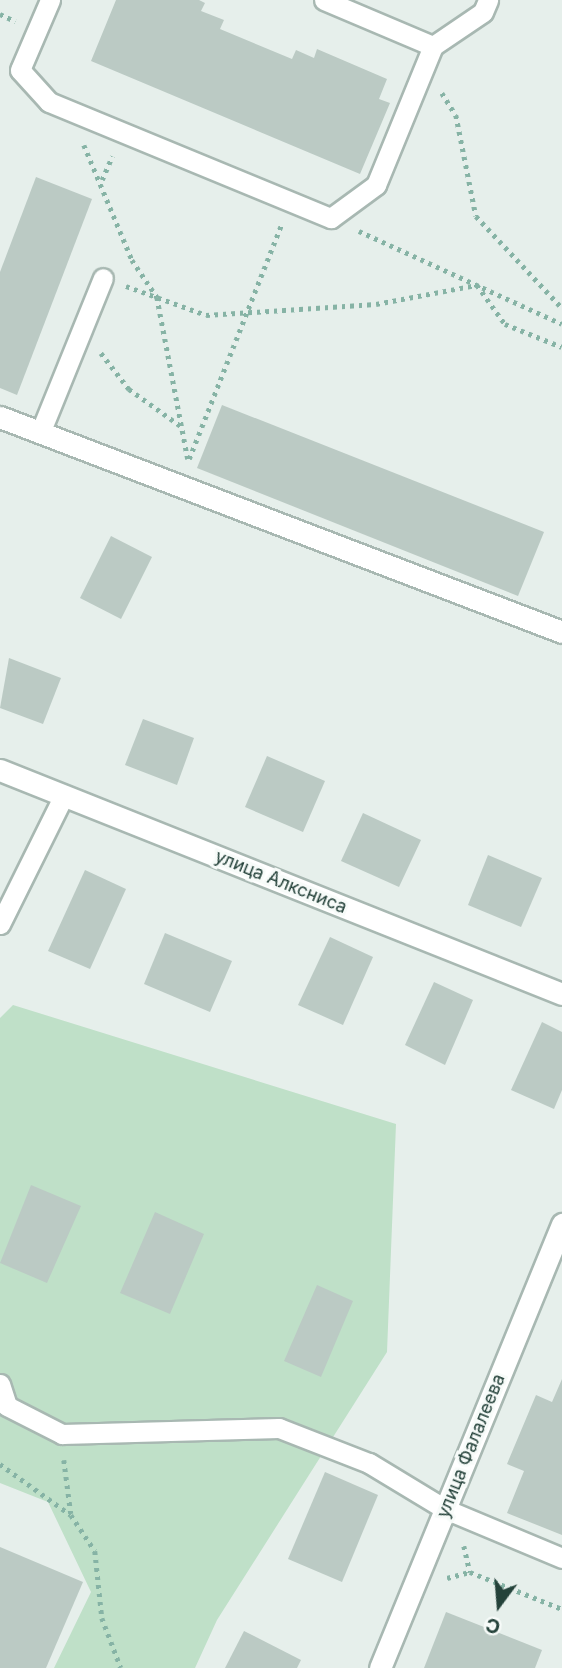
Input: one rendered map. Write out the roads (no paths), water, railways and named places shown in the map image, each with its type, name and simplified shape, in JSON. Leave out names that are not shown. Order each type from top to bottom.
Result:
[{"type":"street","points":[[0,417],[562,632]]},
{"type":"street","name":"улица Алксниса","points":[[0,770],[562,994]]},
{"type":"street","name":"улица Фалалеева","points":[[380,1668],[562,1224]]},
{"type":"lane","points":[[50,0],[20,70],[49,102],[331,218],[376,185],[433,46],[483,12],[488,0]]},
{"type":"lane","points":[[324,0],[433,46]]},
{"type":"lane","points":[[40,433],[103,278]]},
{"type":"lane","points":[[0,924],[64,795]]},
{"type":"lane","points":[[0,1384],[7,1406],[62,1434],[279,1428],[369,1463],[445,1509],[562,1558]]}]
